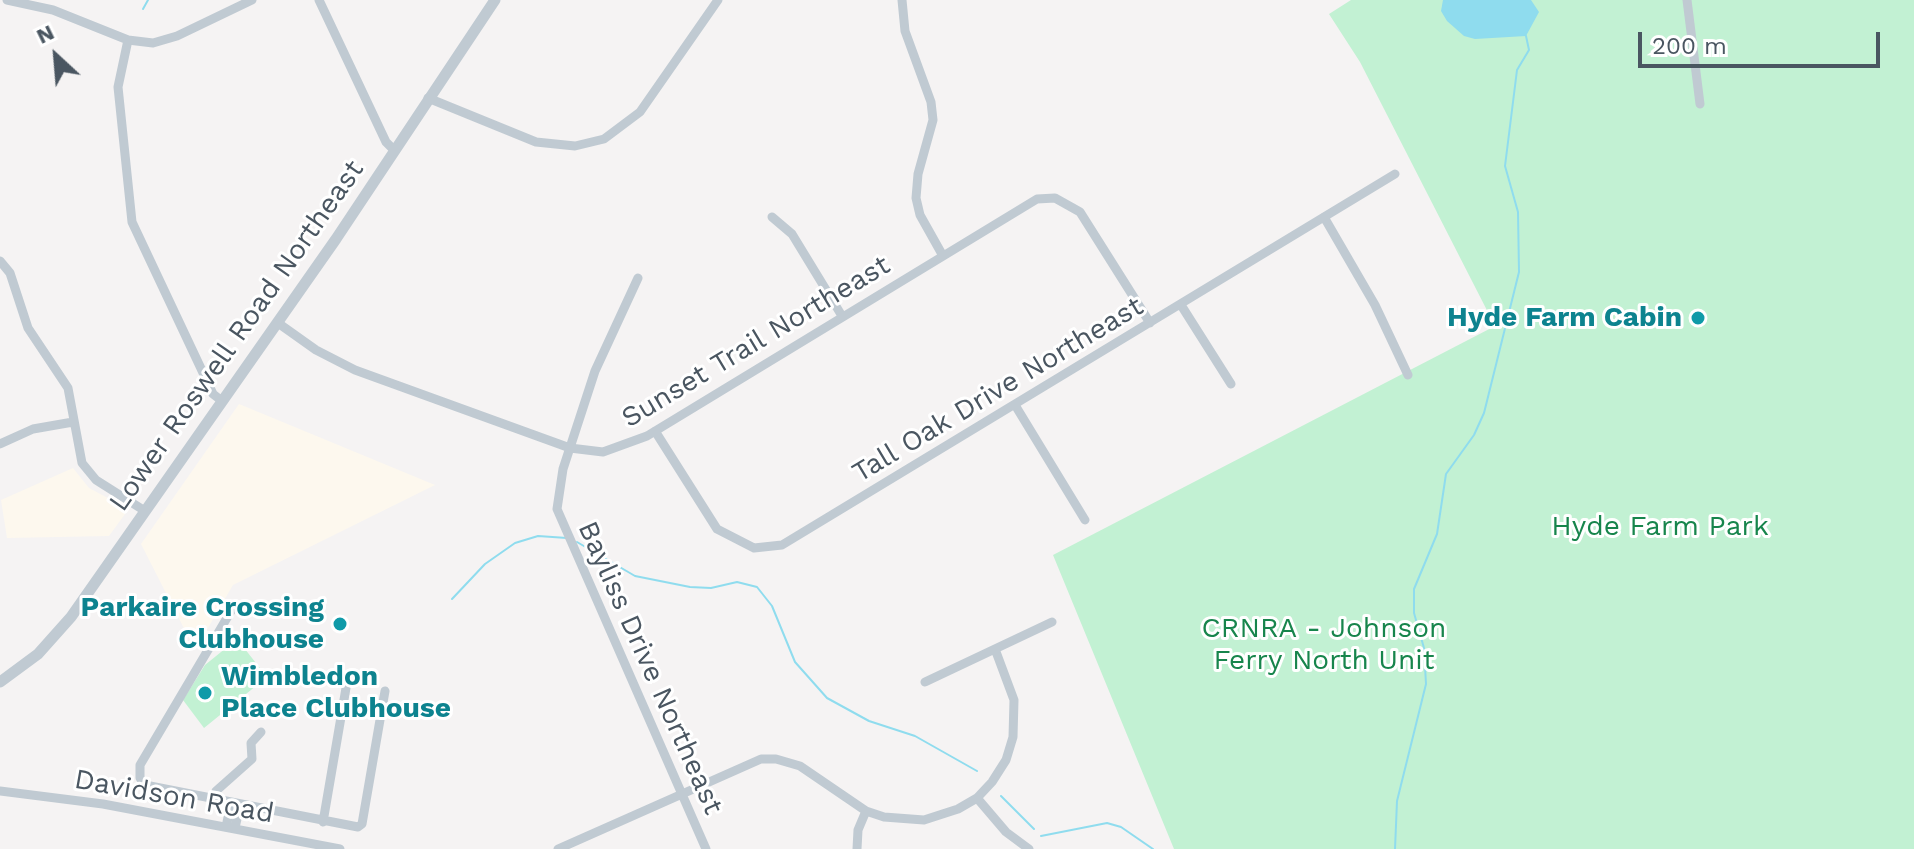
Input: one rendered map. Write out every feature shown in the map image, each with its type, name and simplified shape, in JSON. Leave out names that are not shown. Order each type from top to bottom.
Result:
[{"type":"street","points":[[7,0],[53,10],[128,40],[153,43],[169,40],[252,0]]},
{"type":"street","points":[[319,0],[386,142],[394,150]]},
{"type":"street","points":[[428,98],[536,142],[575,146],[604,139],[640,112],[718,0]]},
{"type":"street","points":[[902,0],[905,31],[931,102],[933,120],[918,174],[917,206],[943,256]]},
{"type":"street","points":[[1687,0],[1700,104]]},
{"type":"street","name":"Lower Roswell Road Northeast","points":[[0,682],[30,661],[58,633],[278,323],[490,2]]},
{"type":"street","points":[[128,40],[118,87],[132,222],[213,394],[222,401]]},
{"type":"street","name":"Tall Oak Drive Northeast","points":[[655,431],[711,523],[736,542],[754,548],[772,548],[798,537],[1395,174]]},
{"type":"street","name":"Sunset Trail Northeast","points":[[278,323],[339,363],[570,448],[603,452],[636,442],[655,431],[1029,203],[1055,198],[1071,205],[1089,223],[1150,323]]},
{"type":"street","points":[[772,217],[792,234],[842,316]]},
{"type":"street","points":[[1324,217],[1375,305],[1408,375]]},
{"type":"street","points":[[0,261],[10,273],[28,328],[63,376],[78,454],[87,471],[145,511]]},
{"type":"street","name":"Bayliss Drive Northeast","points":[[638,278],[595,371],[558,485],[561,522],[706,849]]},
{"type":"street","points":[[1181,305],[1231,384]]},
{"type":"street","points":[[1015,405],[1085,520]]},
{"type":"street","points":[[0,444],[33,429],[73,422]]},
{"type":"street","points":[[234,606],[140,765],[140,778],[145,785],[351,828],[362,824],[385,691]]},
{"type":"street","points":[[925,682],[1052,622]]},
{"type":"street","points":[[558,849],[747,763],[776,759],[800,766],[866,811],[896,820],[924,820],[948,814],[977,798],[1006,760],[1016,714],[1010,685],[995,649]]},
{"type":"street","points":[[323,822],[346,688]]},
{"type":"street","points":[[213,799],[216,791],[252,759],[251,743],[261,732]]},
{"type":"street","name":"Davidson Road","points":[[0,791],[103,804],[340,849]]},
{"type":"street","points":[[977,798],[1006,832],[1029,849]]},
{"type":"street","points":[[230,827],[235,804]]},
{"type":"street","points":[[857,849],[858,830],[866,811]]},
{"type":"shaded area","points":[[239,404],[435,485],[233,585],[195,650],[141,544]]},
{"type":"shaded area","points":[[73,468],[89,488],[123,506],[125,514],[109,536],[7,538],[1,500]]},
{"type":"green space","name":"CRNRA - Johnson Ferry North Unit","points":[[1351,0],[1914,0],[1914,849],[1174,849],[1053,555],[1495,326],[1360,62],[1329,14]]},
{"type":"green space","points":[[237,639],[267,677],[204,728],[183,700],[205,665]]},
{"type":"water","points":[[1443,0],[1531,0],[1539,12],[1526,36],[1475,39],[1464,36],[1447,21],[1441,11]]},
{"type":"waterway","points":[[143,9],[148,0]]},
{"type":"waterway","points":[[1395,849],[1397,801],[1426,684],[1424,648],[1414,613],[1414,589],[1437,534],[1446,474],[1474,435],[1484,413],[1519,272],[1518,212],[1505,166],[1517,70],[1529,50],[1526,36]]},
{"type":"waterway","points":[[452,599],[485,564],[515,543],[538,536],[567,538]]},
{"type":"waterway","points":[[577,542],[635,576],[690,587],[711,588],[737,582],[757,587],[772,606],[795,662],[827,698],[869,721],[915,736],[977,771]]},
{"type":"waterway","points":[[1001,796],[1034,829]]},
{"type":"waterway","points":[[1041,836],[1107,823],[1121,827],[1153,849]]},
{"type":"place","name":"Hyde Farm Cabin","points":[[1698,318]]},
{"type":"place","name":"Parkaire Crossing Clubhouse","points":[[340,624]]},
{"type":"place","name":"Wimbledon Place Clubhouse","points":[[205,693]]},
{"type":"park label","name":"Hyde Farm Park","points":[[1660,527]]}]
